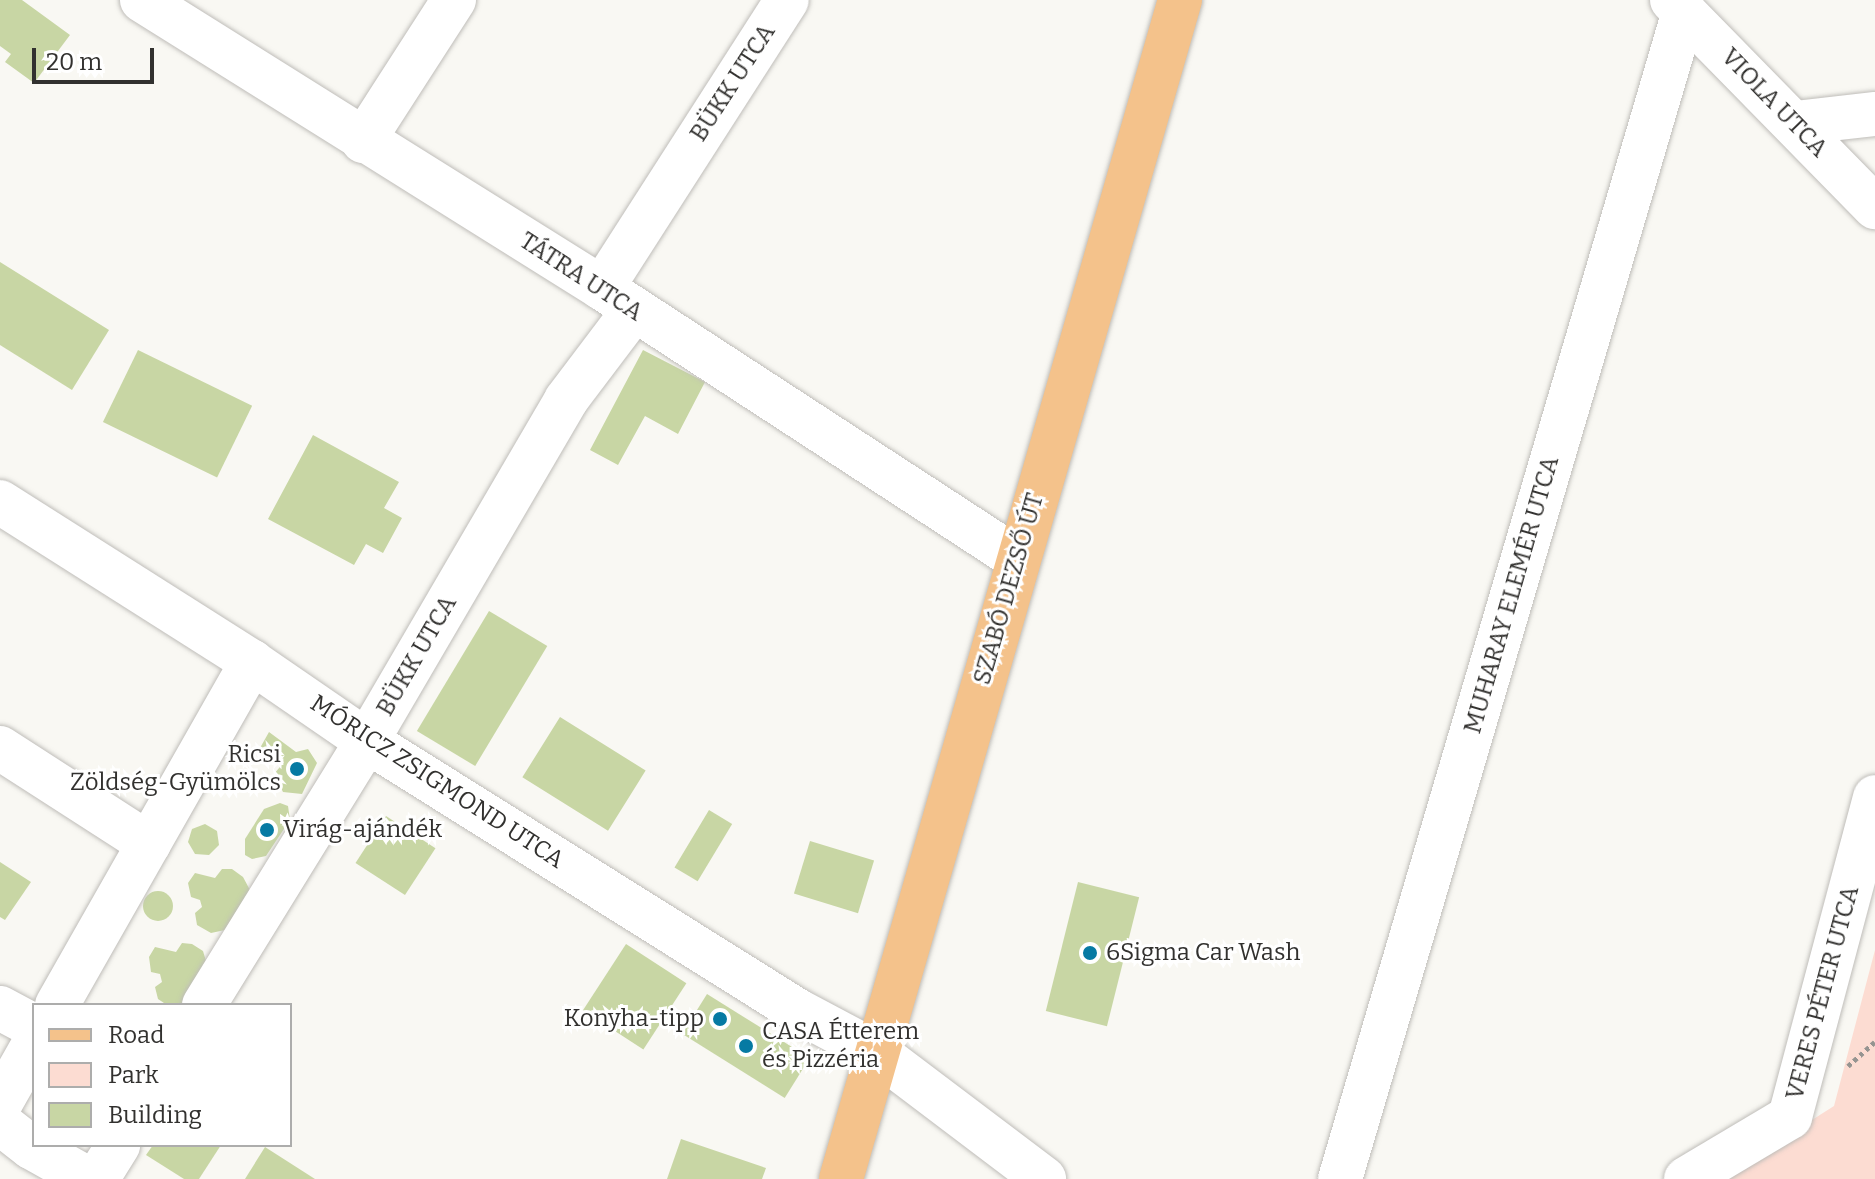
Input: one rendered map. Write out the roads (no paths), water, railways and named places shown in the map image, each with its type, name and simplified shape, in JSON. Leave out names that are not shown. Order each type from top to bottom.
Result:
[{"type":"main road","name":"SZABÓ DEZSŐ ÚT","points":[[841,1179],[1180,0]]},
{"type":"street","name":"TÁTRA UTCA","points":[[142,0],[618,299],[1017,559]]},
{"type":"street","points":[[363,141],[454,0]]},
{"type":"street","name":"BÜKK UTCA","points":[[205,1003],[367,741],[566,400],[618,299],[787,0]]},
{"type":"street","name":"VIOLA UTCA","points":[[1678,6],[1875,207]]},
{"type":"street","name":"MUHARAY ELEMÉR UTCA","points":[[1340,1179],[1678,6]]},
{"type":"street","points":[[1795,123],[1875,114]]},
{"type":"street","name":"MÓRICZ ZSIGMOND UTCA","points":[[0,502],[252,662],[367,741],[798,1011],[879,1054]]},
{"type":"street","points":[[58,1003],[252,662]]},
{"type":"street","points":[[0,747],[149,844]]},
{"type":"street","name":"VERES PÉTER UTCA","points":[[1686,1179],[1790,1117],[1875,797]]},
{"type":"street","points":[[0,1008],[32,1025]]},
{"type":"street","points":[[0,1104],[32,1048]]},
{"type":"street","points":[[879,1054],[1044,1179]]},
{"type":"street","points":[[97,1179],[117,1147]]},
{"type":"street","points":[[15,1150],[88,1179]]},
{"type":"place","name":"Ricsi Zöldség-Gyümölcs","points":[[297,769]]},
{"type":"place","name":"Virág-ajándék","points":[[267,830]]},
{"type":"place","name":"6Sigma Car Wash","points":[[1090,953]]},
{"type":"place","name":"Konyha-tipp","points":[[720,1019]]},
{"type":"place","name":"CASA Étterem és Pizzéria","points":[[746,1046]]}]
